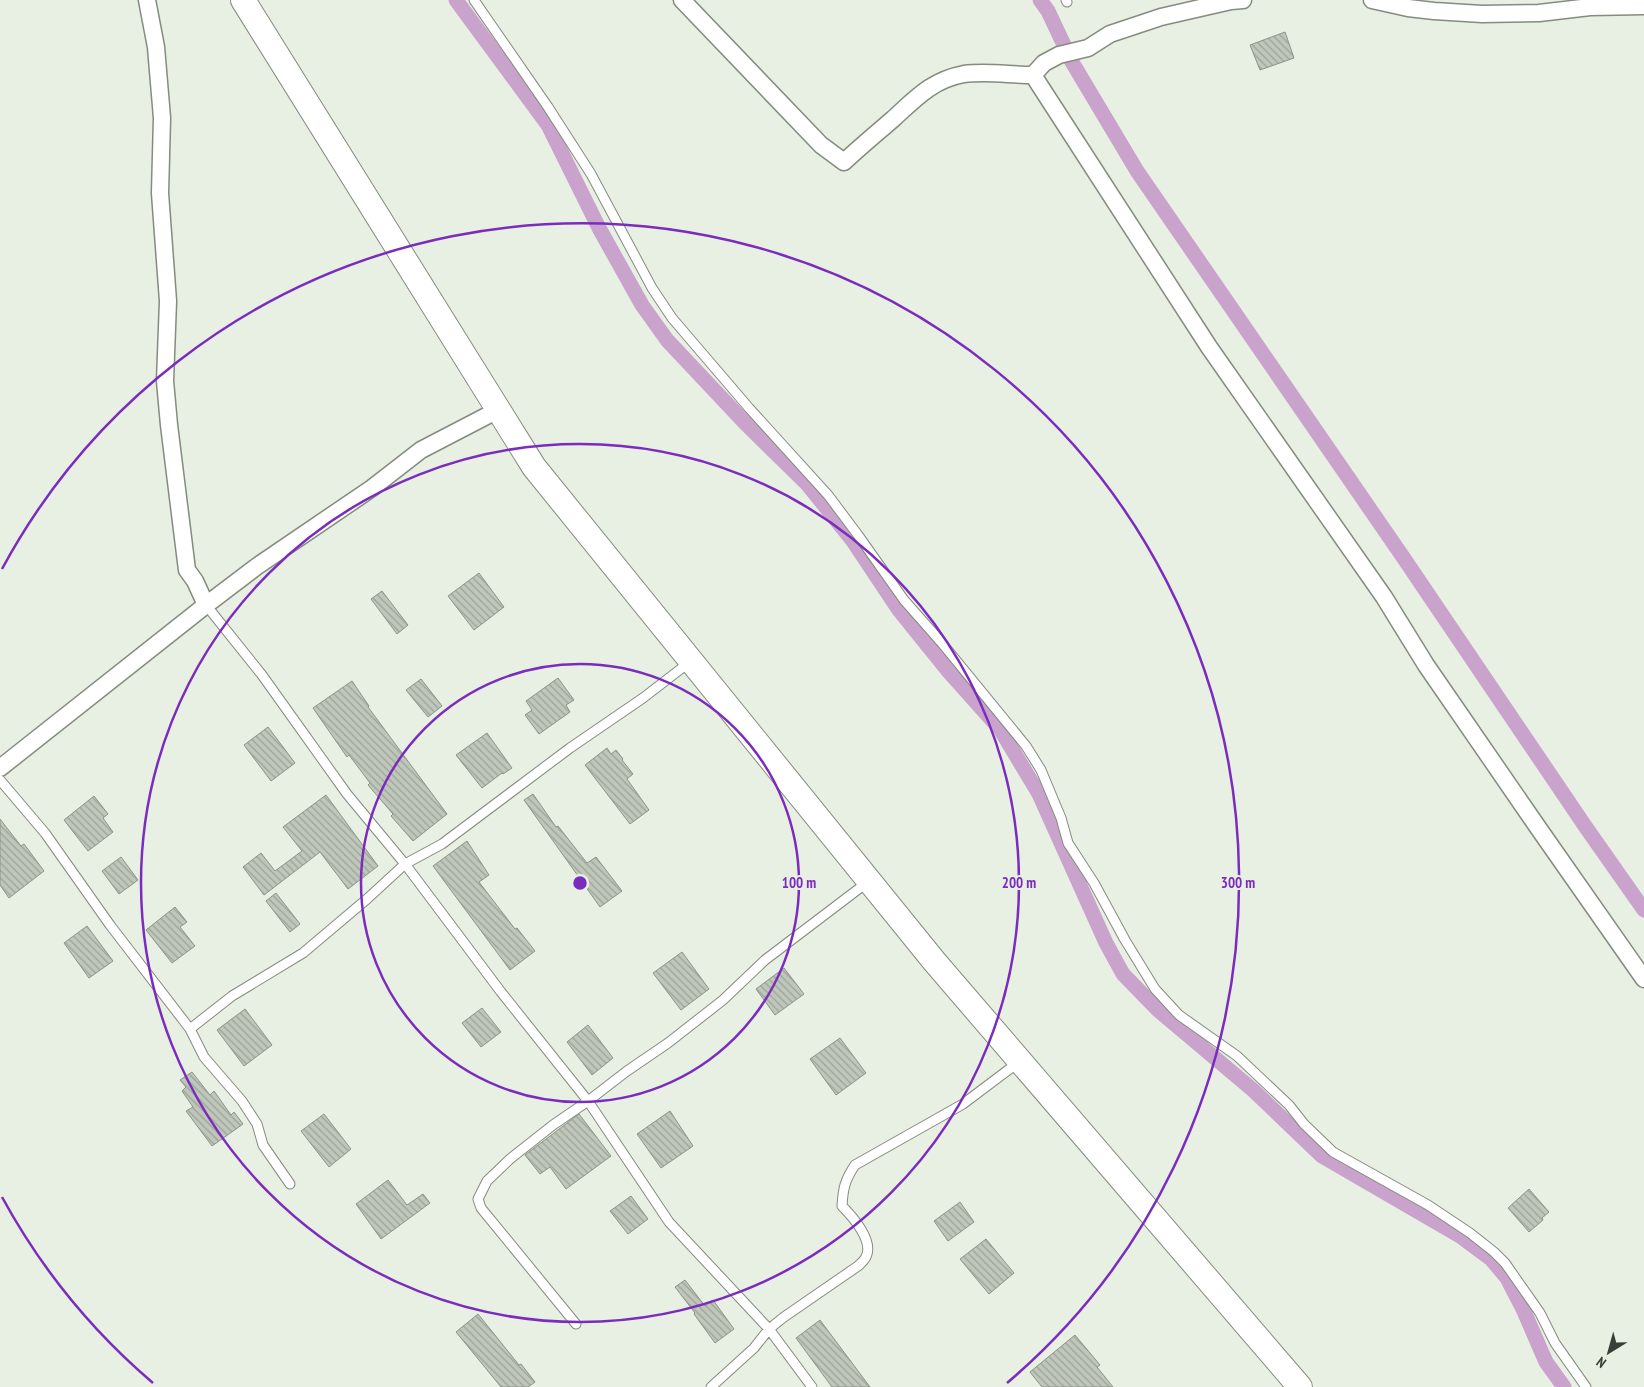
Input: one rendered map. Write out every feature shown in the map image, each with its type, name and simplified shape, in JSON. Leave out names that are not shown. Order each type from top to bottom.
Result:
[{"type":"main road","points":[[243,0],[534,467],[934,961],[1300,1387]]},
{"type":"street","points":[[147,0],[156,47],[162,118],[160,193],[167,269],[166,381],[169,425],[187,570],[195,581],[206,604]]},
{"type":"street","points":[[682,0],[821,145],[844,162],[920,93],[938,83],[963,74],[990,73],[1034,76]]},
{"type":"street","points":[[1034,76],[1044,63],[1059,55],[1088,48],[1110,34],[1161,17],[1214,4],[1243,0]]},
{"type":"street","points":[[1372,0],[1408,8],[1482,14],[1539,13],[1590,7],[1644,6]]},
{"type":"street","points":[[1034,76],[1209,347],[1379,590],[1426,664],[1539,830],[1644,979]]},
{"type":"street","points":[[0,768],[206,604],[256,568],[372,488],[421,450],[498,410]]},
{"type":"lane","points":[[474,0],[548,107],[591,174],[652,288],[672,318],[749,408],[828,495],[904,600],[942,642],[1026,746],[1040,770],[1061,818],[1068,843],[1094,883],[1125,940],[1155,989],[1179,1015],[1237,1056],[1289,1105],[1304,1124],[1333,1152],[1470,1232],[1494,1252],[1505,1263],[1540,1313],[1555,1343],[1586,1387]]},
{"type":"lane","points":[[206,604],[262,675],[347,794],[406,864],[501,992],[588,1102],[669,1222],[769,1329],[812,1387]]},
{"type":"lane","points":[[190,1029],[232,996],[303,953],[406,864],[442,844],[570,748],[643,698],[691,661]]},
{"type":"lane","points":[[0,780],[45,833],[110,925],[190,1029],[204,1057],[242,1101],[257,1124],[263,1145],[290,1184]]},
{"type":"lane","points":[[576,1324],[481,1208],[478,1200],[486,1181],[495,1171],[553,1125],[588,1102],[723,1000],[765,960],[869,881]]},
{"type":"lane","points":[[711,1387],[754,1348],[769,1329],[784,1316],[858,1266],[866,1258],[868,1249],[862,1231],[853,1217],[842,1206],[846,1178],[855,1165],[963,1104],[1020,1061]]},
{"type":"building","points":[[1285,32],[1294,58],[1260,70],[1250,45]]},
{"type":"building","points":[[479,573],[504,607],[474,630],[448,596]]},
{"type":"building","points":[[382,591],[408,625],[397,634],[371,599]]},
{"type":"building","points":[[558,678],[574,700],[566,705],[570,712],[539,734],[525,715],[532,710],[526,701]]},
{"type":"building","points":[[421,679],[442,706],[428,717],[406,690]]},
{"type":"building","points":[[352,681],[368,707],[447,814],[413,841],[391,816],[393,814],[368,785],[370,783],[349,755],[347,757],[313,708]]},
{"type":"building","points":[[268,727],[295,763],[271,781],[244,745]]},
{"type":"building","points":[[487,733],[512,768],[482,788],[456,755]]},
{"type":"building","points":[[607,748],[611,754],[616,750],[623,759],[633,774],[627,779],[649,810],[630,824],[585,765]]},
{"type":"building","points":[[533,794],[556,827],[558,826],[587,863],[596,857],[622,891],[600,907],[524,800]]},
{"type":"building","points":[[326,795],[378,866],[348,889],[320,852],[264,895],[243,867],[261,853],[275,871],[302,851],[283,827]]},
{"type":"building","points":[[94,796],[108,814],[103,818],[113,832],[88,851],[64,820]]},
{"type":"building","points":[[0,819],[21,846],[24,844],[44,871],[9,898],[0,885]]},
{"type":"building","points":[[467,841],[489,875],[479,882],[515,929],[517,928],[535,951],[510,970],[433,866]]},
{"type":"building","points":[[121,857],[138,880],[119,894],[102,871]]},
{"type":"building","points":[[276,893],[300,924],[290,932],[266,901]]},
{"type":"building","points":[[175,907],[187,922],[180,927],[195,946],[172,963],[146,930]]},
{"type":"building","points":[[87,926],[113,961],[89,978],[64,943]]},
{"type":"building","points":[[682,952],[709,989],[681,1010],[653,973]]},
{"type":"building","points":[[784,968],[804,994],[775,1015],[756,989]]},
{"type":"building","points":[[482,1008],[501,1032],[481,1047],[462,1023]]},
{"type":"building","points":[[245,1009],[272,1045],[244,1066],[217,1030]]},
{"type":"building","points":[[588,1025],[613,1058],[592,1075],[567,1042]]},
{"type":"building","points":[[840,1038],[866,1073],[836,1095],[810,1059]]},
{"type":"building","points":[[192,1072],[210,1095],[214,1091],[231,1115],[234,1112],[243,1124],[212,1146],[186,1111],[193,1107],[182,1091],[186,1087],[180,1080]]},
{"type":"building","points":[[670,1111],[693,1146],[661,1168],[637,1134]]},
{"type":"building","points":[[324,1114],[351,1149],[329,1167],[301,1131]]},
{"type":"building","points":[[579,1114],[611,1156],[566,1189],[550,1167],[540,1174],[525,1155]]},
{"type":"building","points":[[388,1180],[407,1205],[423,1194],[430,1203],[381,1239],[356,1204]]},
{"type":"building","points":[[1529,1189],[1549,1212],[1529,1232],[1508,1208]]},
{"type":"building","points":[[631,1196],[648,1219],[628,1234],[610,1211]]},
{"type":"building","points":[[960,1202],[974,1222],[948,1241],[934,1221]]},
{"type":"building","points":[[986,1239],[1014,1273],[989,1294],[960,1259]]},
{"type":"building","points":[[685,1280],[705,1306],[713,1300],[734,1329],[715,1343],[675,1287]]},
{"type":"building","points":[[478,1314],[535,1382],[528,1387],[501,1387],[456,1332]]},
{"type":"building","points":[[820,1320],[870,1387],[832,1387],[796,1338]]},
{"type":"building","points":[[1075,1335],[1100,1365],[1097,1367],[1113,1387],[1042,1387],[1030,1372]]},
{"type":"waterway","points":[[456,0],[548,125],[599,228],[642,305],[667,340],[747,425],[808,485],[853,541],[899,610],[949,672],[1000,729],[1039,794],[1106,943],[1123,974],[1158,1010],[1253,1090],[1322,1156],[1460,1236],[1491,1259],[1507,1278],[1546,1362],[1564,1387]]},
{"type":"waterway","points":[[1040,0],[1048,11],[1072,62],[1137,171],[1644,910]]}]
